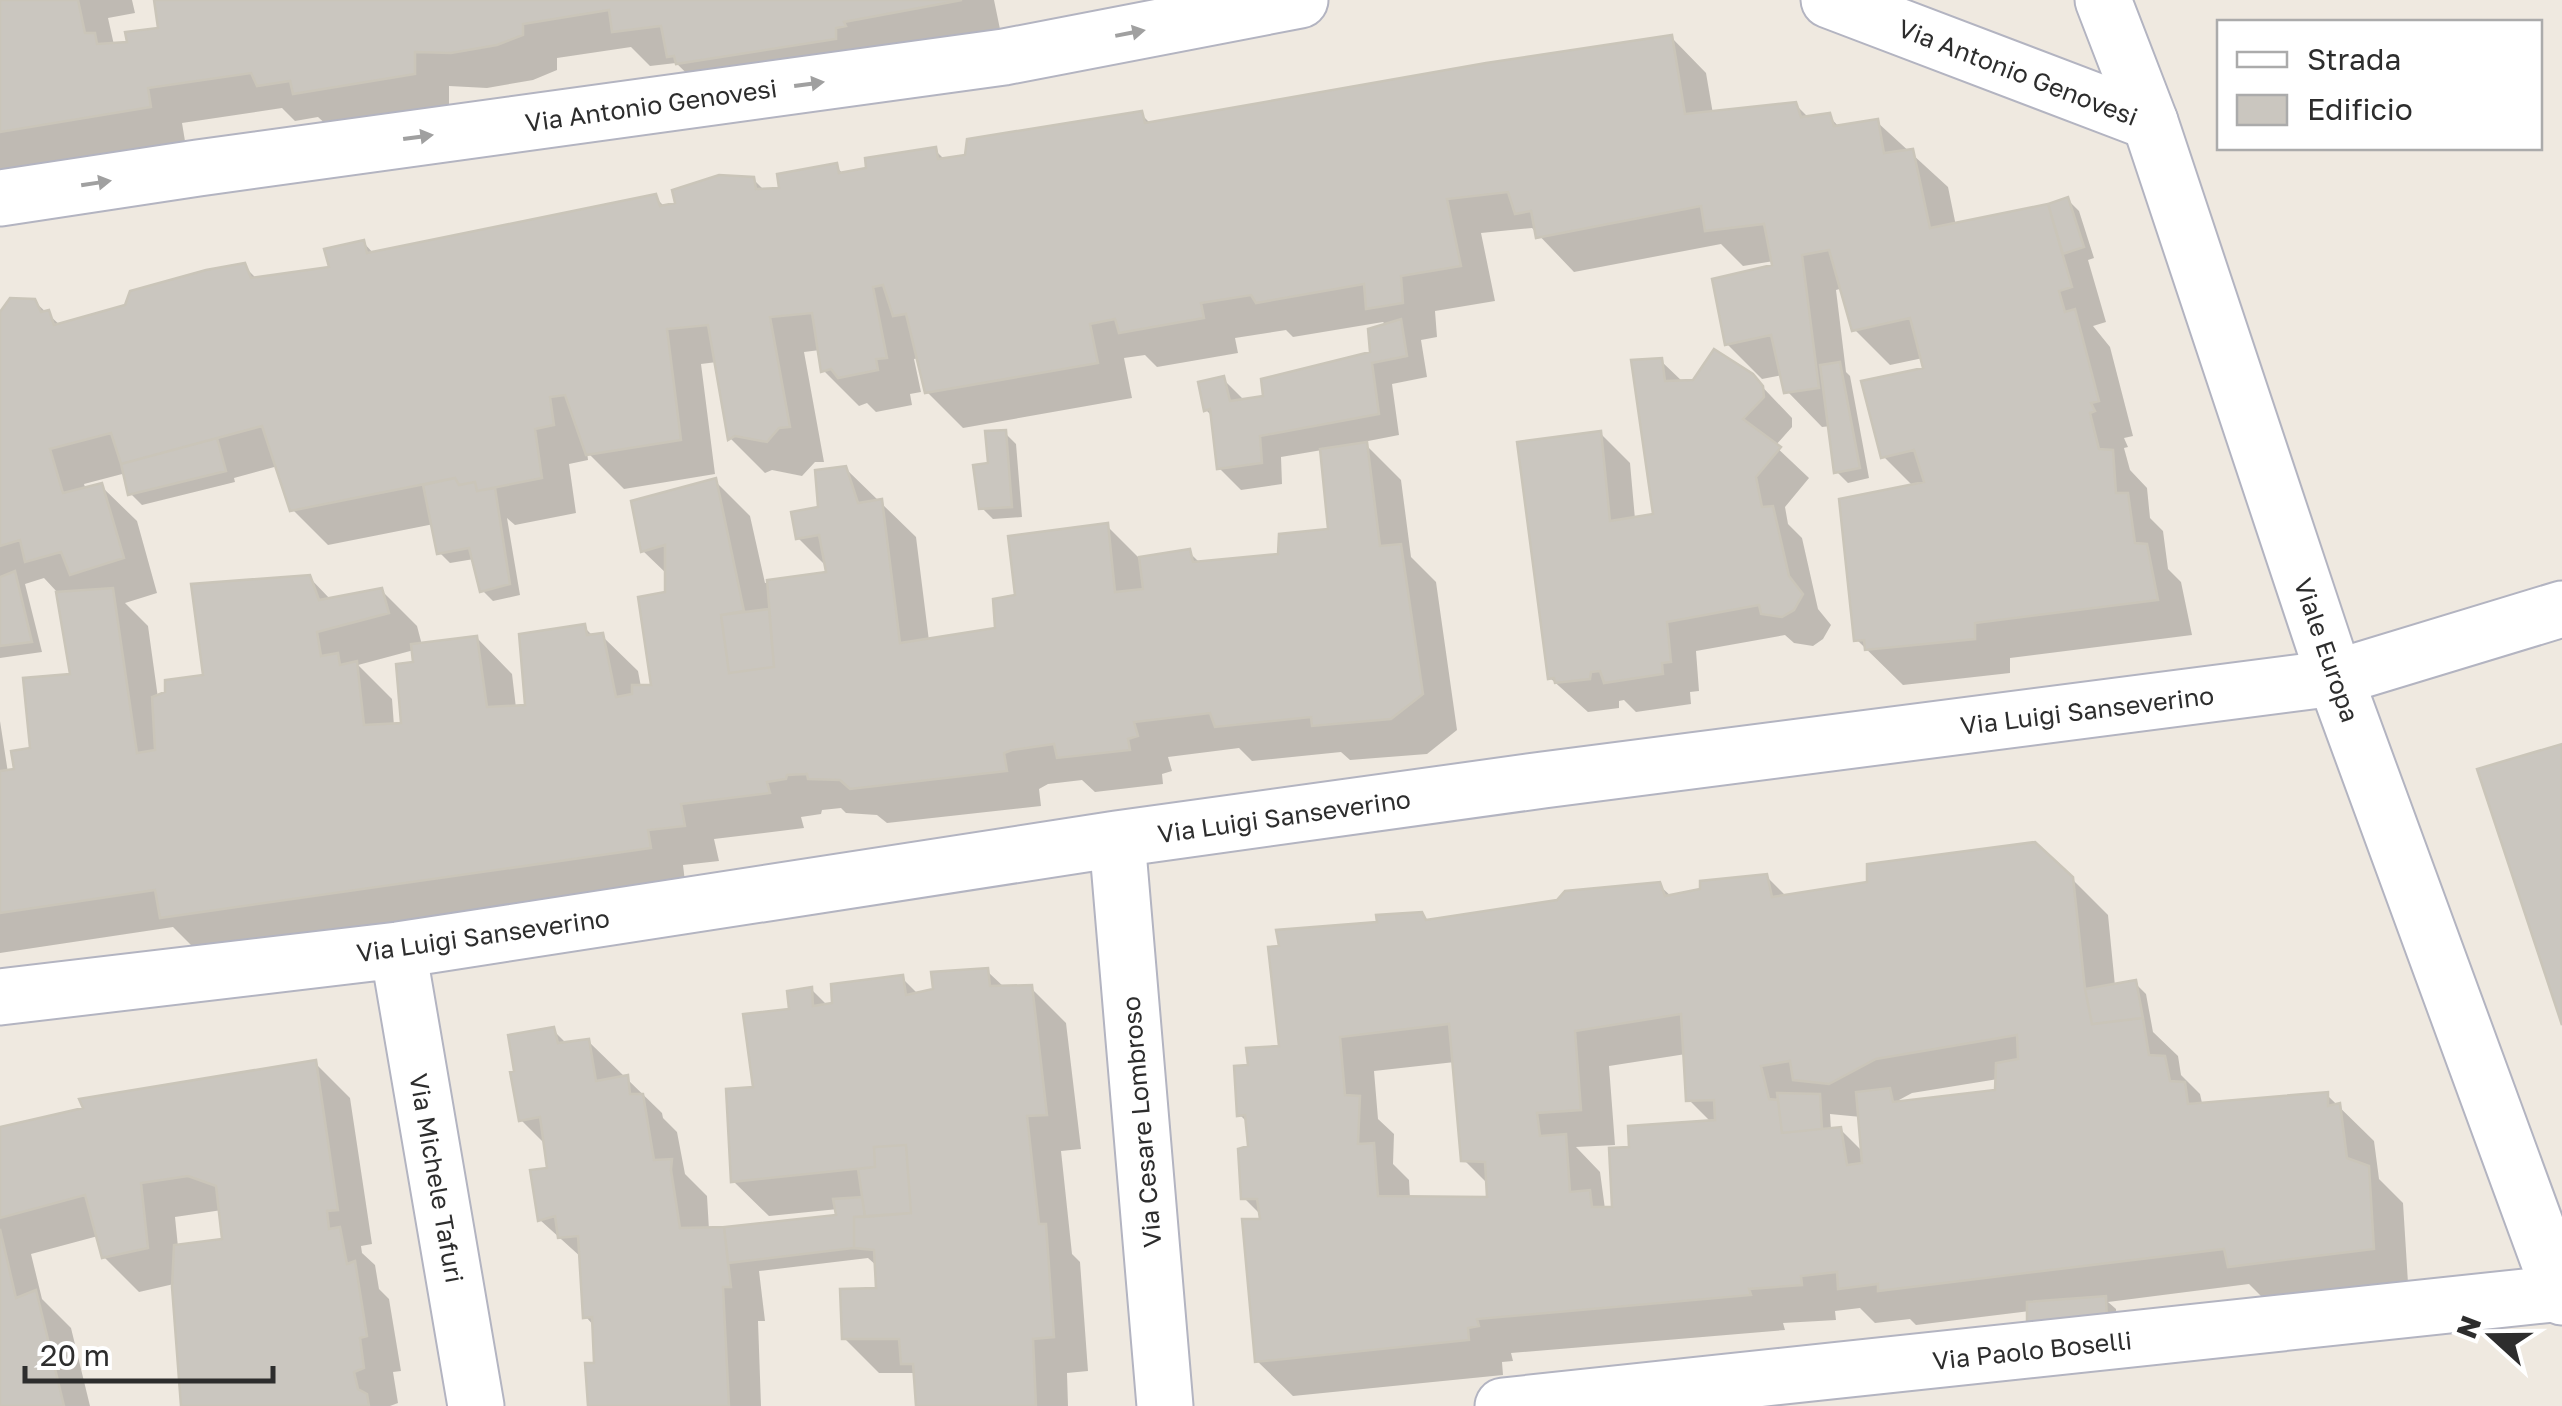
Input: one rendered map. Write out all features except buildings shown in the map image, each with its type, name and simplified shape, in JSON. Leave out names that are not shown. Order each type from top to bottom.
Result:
[{"type":"street","name":"Via Antonio Genovesi","points":[[0,198],[1004,57],[1300,0]]},
{"type":"street","name":"Via Antonio Genovesi","points":[[1829,0],[2150,122]]},
{"type":"street","name":"Viale Europa","points":[[2103,0],[2150,122],[2336,678],[2562,1294]]},
{"type":"street","name":"Via Luigi Sanseverino","points":[[0,997],[398,950],[1118,838],[2336,678],[2562,608]]},
{"type":"street","name":"Via Cesare Lombroso","points":[[1118,838],[1166,1406]]},
{"type":"street","name":"Via Michele Tafuri","points":[[398,950],[476,1406]]},
{"type":"street","name":"Via Paolo Boselli","points":[[1503,1406],[2562,1294]]}]
